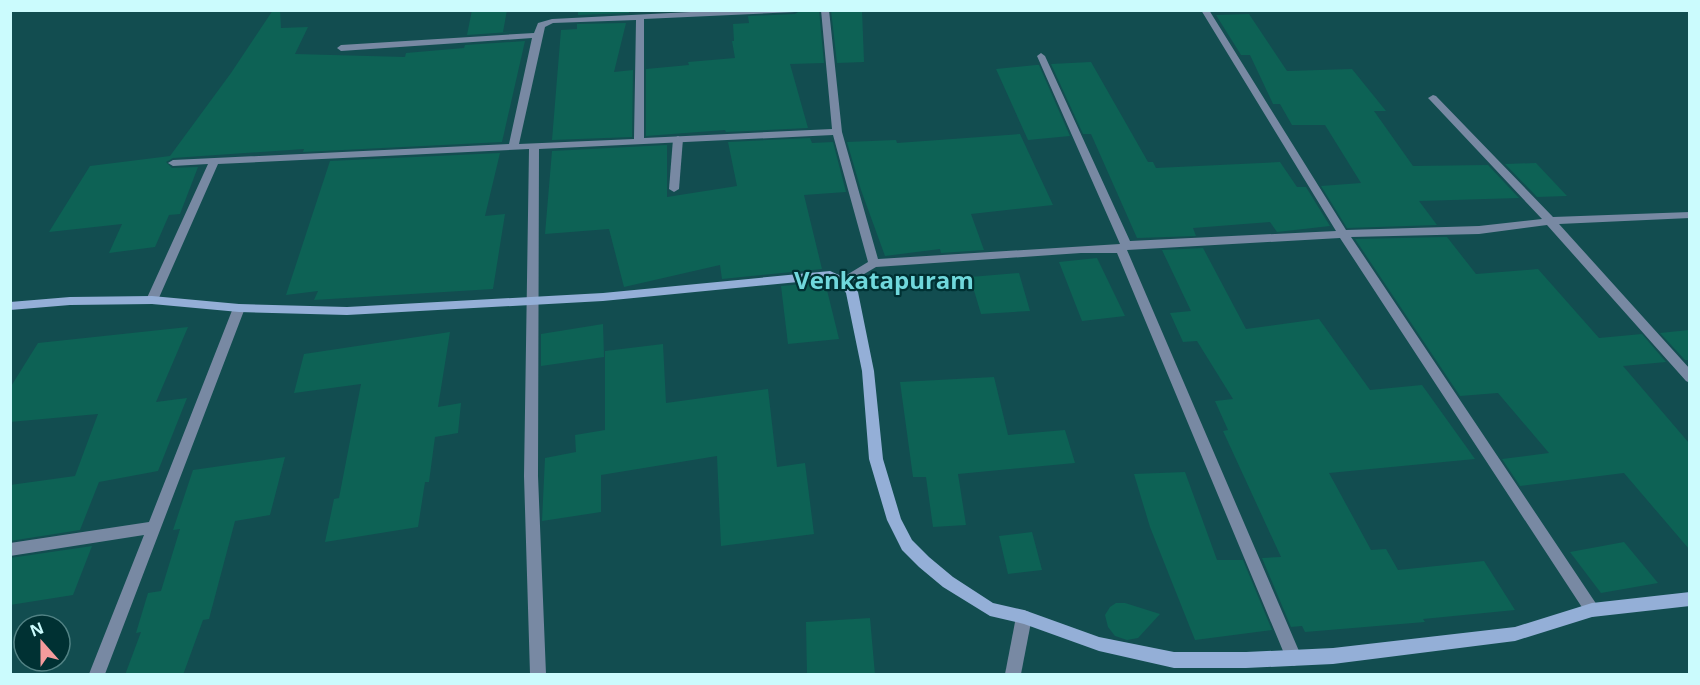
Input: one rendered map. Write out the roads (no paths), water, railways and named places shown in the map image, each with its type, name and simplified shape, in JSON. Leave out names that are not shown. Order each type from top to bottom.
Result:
[{"type":"main road","points":[[10,306],[70,301],[152,300],[240,308],[347,311],[603,297],[830,275],[844,282],[852,292],[868,371],[876,459],[894,520],[907,545],[948,582],[990,609],[1024,618],[1099,644],[1174,660],[1246,660],[1333,656],[1515,634],[1592,610],[1689,599]]},
{"type":"street","points":[[513,147],[537,35],[542,25],[552,21],[795,10]]},
{"type":"street","points":[[825,10],[837,132],[874,263]]},
{"type":"street","points":[[1205,10],[1343,234],[1592,610]]},
{"type":"street","points":[[639,141],[640,17]]},
{"type":"street","points":[[341,48],[537,35]]},
{"type":"street","points":[[1041,56],[1124,247],[1294,658]]},
{"type":"street","points":[[1433,98],[1550,221],[1689,378]]},
{"type":"street","points":[[173,163],[837,132]]},
{"type":"street","points":[[674,189],[678,139]]},
{"type":"street","points":[[534,146],[530,300],[532,581],[538,675]]},
{"type":"street","points":[[152,300],[214,161]]},
{"type":"street","points":[[844,282],[874,263],[1343,234],[1479,230],[1550,221],[1689,215]]},
{"type":"street","points":[[97,675],[240,308]]},
{"type":"street","points":[[10,550],[155,527]]},
{"type":"street","points":[[1013,675],[1024,618]]},
{"type":"district","name":"Venkatapuram","points":[[884,279]]}]
